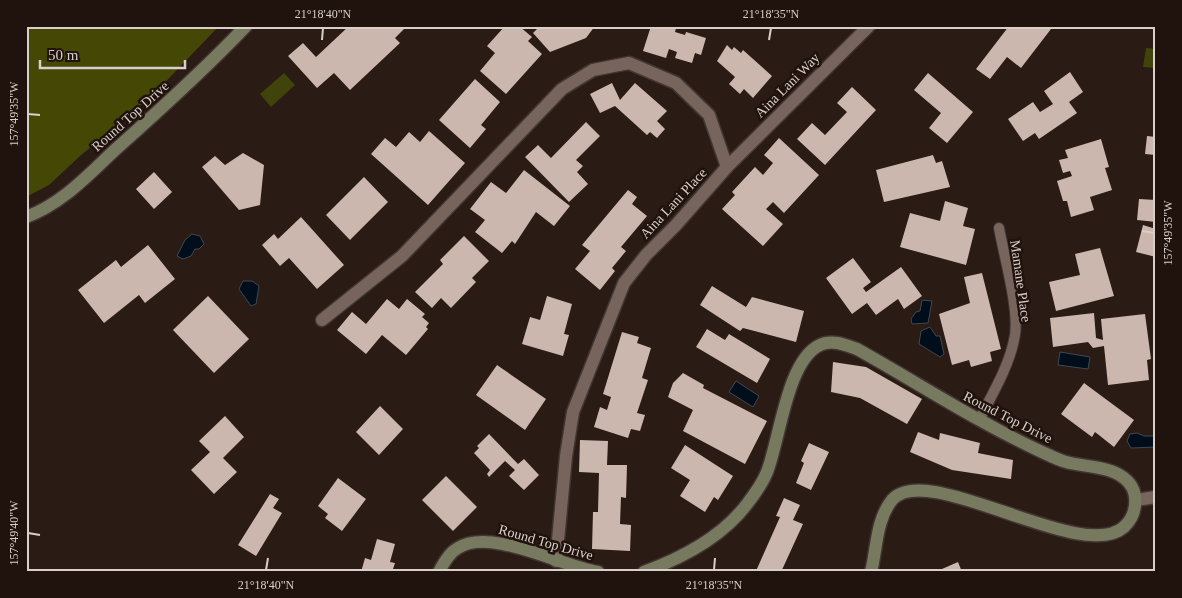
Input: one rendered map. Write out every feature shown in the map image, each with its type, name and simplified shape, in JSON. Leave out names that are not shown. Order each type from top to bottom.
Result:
[{"type":"street","name":"Round Top Drive","points":[[26,217],[38,213],[67,194],[207,68],[246,26]]},
{"type":"street","name":"Aina Lani Way","points":[[727,166],[869,26]]},
{"type":"street","name":"Aina Lani Place","points":[[322,320],[402,256],[562,89],[593,70],[629,63],[676,83],[709,115],[727,166],[676,225],[646,255],[624,283],[573,412],[566,456],[556,561]]},
{"type":"street","name":"Round Top Drive","points":[[644,572],[682,554],[722,530],[747,504],[767,474],[797,371],[809,353],[821,344],[844,344],[857,349],[979,420],[1063,461],[1112,472],[1124,477],[1132,486],[1136,500]]},
{"type":"street","points":[[871,572],[880,522],[893,499],[913,490],[940,492],[1071,533],[1094,535],[1108,534],[1123,528],[1132,516],[1136,500],[1156,497]]},
{"type":"street","name":"Round Top Drive","points":[[439,572],[456,548],[471,542],[490,541],[598,572]]},
{"type":"lane","name":"Mamane Place","points":[[979,420],[1002,376],[1015,334],[1012,296],[999,228]]},
{"type":"shaded area","points":[[26,26],[219,26],[150,98],[80,156],[49,185],[26,197]]},
{"type":"shaded area","points":[[1146,48],[1156,49],[1156,68],[1143,67]]},
{"type":"shaded area","points":[[284,73],[295,85],[271,107],[260,94]]},
{"type":"water","points":[[192,234],[200,236],[204,244],[199,249],[195,249],[191,256],[183,259],[177,256],[185,240]]},
{"type":"water","points":[[243,281],[252,281],[259,286],[256,304],[251,306],[239,289]]},
{"type":"water","points":[[922,300],[932,301],[928,323],[912,324],[911,319],[916,312],[920,311]]},
{"type":"water","points":[[930,327],[936,336],[940,336],[944,354],[940,357],[919,344],[921,331]]},
{"type":"water","points":[[1060,352],[1090,357],[1088,369],[1058,365]]},
{"type":"water","points":[[736,381],[759,396],[753,407],[729,392]]},
{"type":"water","points":[[1137,433],[1144,436],[1156,436],[1156,447],[1131,448],[1127,441],[1130,434]]},
{"type":"building","points":[[349,26],[407,26],[395,38],[400,43],[350,90],[334,73],[317,88],[288,56],[303,43],[316,57]]},
{"type":"building","points":[[505,26],[519,26],[532,37],[528,41],[542,54],[506,94],[480,71],[495,53],[487,46]]},
{"type":"building","points":[[540,26],[595,26],[586,38],[550,52],[533,33]]},
{"type":"building","points":[[651,26],[670,26],[676,28],[675,32],[685,35],[686,32],[706,38],[701,55],[695,53],[692,63],[675,58],[677,52],[669,49],[666,58],[643,51]]},
{"type":"building","points":[[1009,26],[1047,26],[1051,29],[1021,68],[1007,57],[990,79],[976,69]]},
{"type":"building","points":[[727,45],[732,50],[734,47],[741,53],[743,50],[772,76],[753,98],[744,89],[740,94],[729,84],[735,77],[717,61]]},
{"type":"building","points":[[1070,72],[1083,92],[1069,102],[1077,113],[1039,139],[1035,133],[1023,141],[1008,119],[1033,102],[1040,112],[1053,104],[1044,91]]},
{"type":"building","points":[[928,73],[973,112],[947,143],[929,128],[941,113],[914,90]]},
{"type":"building","points":[[475,79],[500,102],[481,125],[486,129],[470,148],[439,120]]},
{"type":"building","points":[[612,83],[620,100],[635,83],[667,111],[657,121],[665,129],[657,138],[650,132],[647,135],[615,106],[600,113],[590,94]]},
{"type":"building","points":[[852,87],[876,110],[825,165],[797,139],[812,123],[825,135],[847,112],[837,103]]},
{"type":"building","points":[[586,122],[600,136],[576,160],[583,166],[577,172],[588,184],[569,202],[525,157],[538,145],[551,158]]},
{"type":"building","points":[[429,131],[465,163],[428,205],[371,154],[385,138],[396,147],[409,132],[420,142]]},
{"type":"building","points":[[1147,136],[1156,137],[1156,155],[1145,154]]},
{"type":"building","points":[[779,138],[819,175],[784,213],[773,202],[766,209],[783,224],[763,246],[722,209],[735,195],[732,192],[755,167],[763,175],[773,163],[764,155]]},
{"type":"building","points":[[1101,139],[1109,167],[1105,168],[1112,190],[1090,197],[1094,210],[1071,217],[1067,201],[1063,201],[1057,181],[1072,176],[1070,171],[1063,173],[1059,160],[1068,158],[1065,150]]},
{"type":"building","points":[[243,153],[264,165],[260,205],[239,210],[202,167],[215,156],[225,165]]},
{"type":"building","points":[[933,155],[936,163],[942,161],[950,187],[884,202],[876,170]]},
{"type":"building","points":[[524,170],[570,206],[554,226],[536,212],[515,244],[512,241],[502,253],[475,232],[485,220],[470,209],[491,182],[506,193]]},
{"type":"building","points":[[154,172],[172,192],[154,209],[136,189]]},
{"type":"building","points":[[364,177],[388,202],[350,240],[326,215]]},
{"type":"building","points":[[628,190],[637,197],[632,204],[647,216],[621,247],[626,251],[612,268],[615,271],[600,290],[575,269],[590,251],[582,245]]},
{"type":"building","points":[[1139,199],[1156,200],[1156,222],[1137,220]]},
{"type":"building","points":[[945,201],[968,208],[963,226],[975,229],[966,265],[900,247],[910,213],[940,221]]},
{"type":"building","points":[[301,217],[344,265],[317,289],[289,258],[280,266],[262,245],[274,234],[278,239]]},
{"type":"building","points":[[1143,225],[1156,229],[1156,257],[1136,252]]},
{"type":"building","points":[[464,236],[489,261],[472,278],[476,282],[451,308],[441,298],[432,308],[415,292],[443,264],[440,260]]},
{"type":"building","points":[[148,245],[175,279],[145,303],[139,295],[104,323],[78,290],[116,260],[121,267]]},
{"type":"building","points":[[1100,248],[1114,296],[1056,311],[1049,282],[1080,275],[1075,254]]},
{"type":"building","points":[[853,258],[871,282],[863,288],[866,292],[901,267],[922,296],[904,309],[898,299],[876,315],[867,303],[852,314],[826,278]]},
{"type":"building","points":[[982,273],[1001,349],[990,352],[992,361],[971,367],[969,360],[952,365],[939,314],[970,303],[964,277]]},
{"type":"building","points":[[712,286],[746,307],[752,297],[804,311],[796,342],[743,328],[740,331],[700,305]]},
{"type":"building","points":[[208,296],[249,339],[214,373],[173,330]]},
{"type":"building","points":[[547,296],[572,304],[564,334],[569,335],[563,356],[522,344],[530,317],[540,320]]},
{"type":"building","points":[[387,299],[399,309],[407,299],[425,314],[422,317],[429,323],[426,327],[428,329],[406,355],[382,335],[366,354],[337,330],[352,312],[366,324]]},
{"type":"building","points":[[1094,313],[1096,338],[1103,340],[1101,319],[1145,314],[1151,359],[1147,360],[1149,380],[1108,385],[1104,346],[1093,348],[1088,342],[1053,347],[1050,318]]},
{"type":"building","points":[[707,329],[725,340],[729,334],[770,359],[757,383],[696,347]]},
{"type":"building","points":[[622,332],[639,337],[637,343],[651,348],[642,378],[648,380],[637,413],[645,415],[640,431],[631,429],[628,438],[594,427],[600,407],[607,410],[611,397],[603,394]]},
{"type":"building","points":[[833,362],[866,367],[922,399],[907,424],[860,398],[831,392]]},
{"type":"building","points":[[497,365],[546,399],[525,430],[476,395]]},
{"type":"building","points":[[683,373],[704,385],[703,388],[767,421],[745,464],[683,431],[693,410],[668,397],[673,383]]},
{"type":"building","points":[[1084,383],[1134,420],[1114,447],[1095,432],[1092,437],[1061,414]]},
{"type":"building","points":[[380,406],[403,429],[379,455],[356,432]]},
{"type":"building","points":[[225,416],[244,437],[223,458],[237,472],[214,494],[191,470],[210,452],[199,441]]},
{"type":"building","points":[[918,432],[939,440],[940,433],[980,443],[978,453],[1013,460],[1011,479],[952,470],[910,452]]},
{"type":"building","points":[[489,434],[518,464],[524,459],[539,475],[524,490],[509,476],[515,470],[505,461],[489,477],[487,474],[490,470],[474,453],[479,448],[477,446]]},
{"type":"building","points":[[580,440],[608,441],[607,465],[627,465],[626,498],[621,497],[620,524],[631,525],[630,551],[592,549],[593,512],[598,512],[599,473],[579,472]]},
{"type":"building","points":[[809,443],[829,452],[811,490],[796,483],[804,463],[801,461]]},
{"type":"building","points":[[685,445],[733,476],[718,500],[714,497],[705,512],[680,496],[690,480],[671,468]]},
{"type":"building","points":[[446,476],[477,507],[453,531],[422,500]]},
{"type":"building","points":[[338,478],[366,499],[342,531],[325,518],[328,514],[318,506]]},
{"type":"building","points":[[270,494],[279,499],[273,508],[282,513],[256,556],[238,545]]},
{"type":"building","points":[[784,498],[800,505],[793,520],[803,524],[781,572],[758,572],[756,571],[780,517],[776,516]]},
{"type":"building","points":[[377,539],[395,544],[390,562],[395,563],[392,572],[361,572],[365,558],[371,560]]},
{"type":"building","points":[[958,562],[962,572],[935,572]]}]
